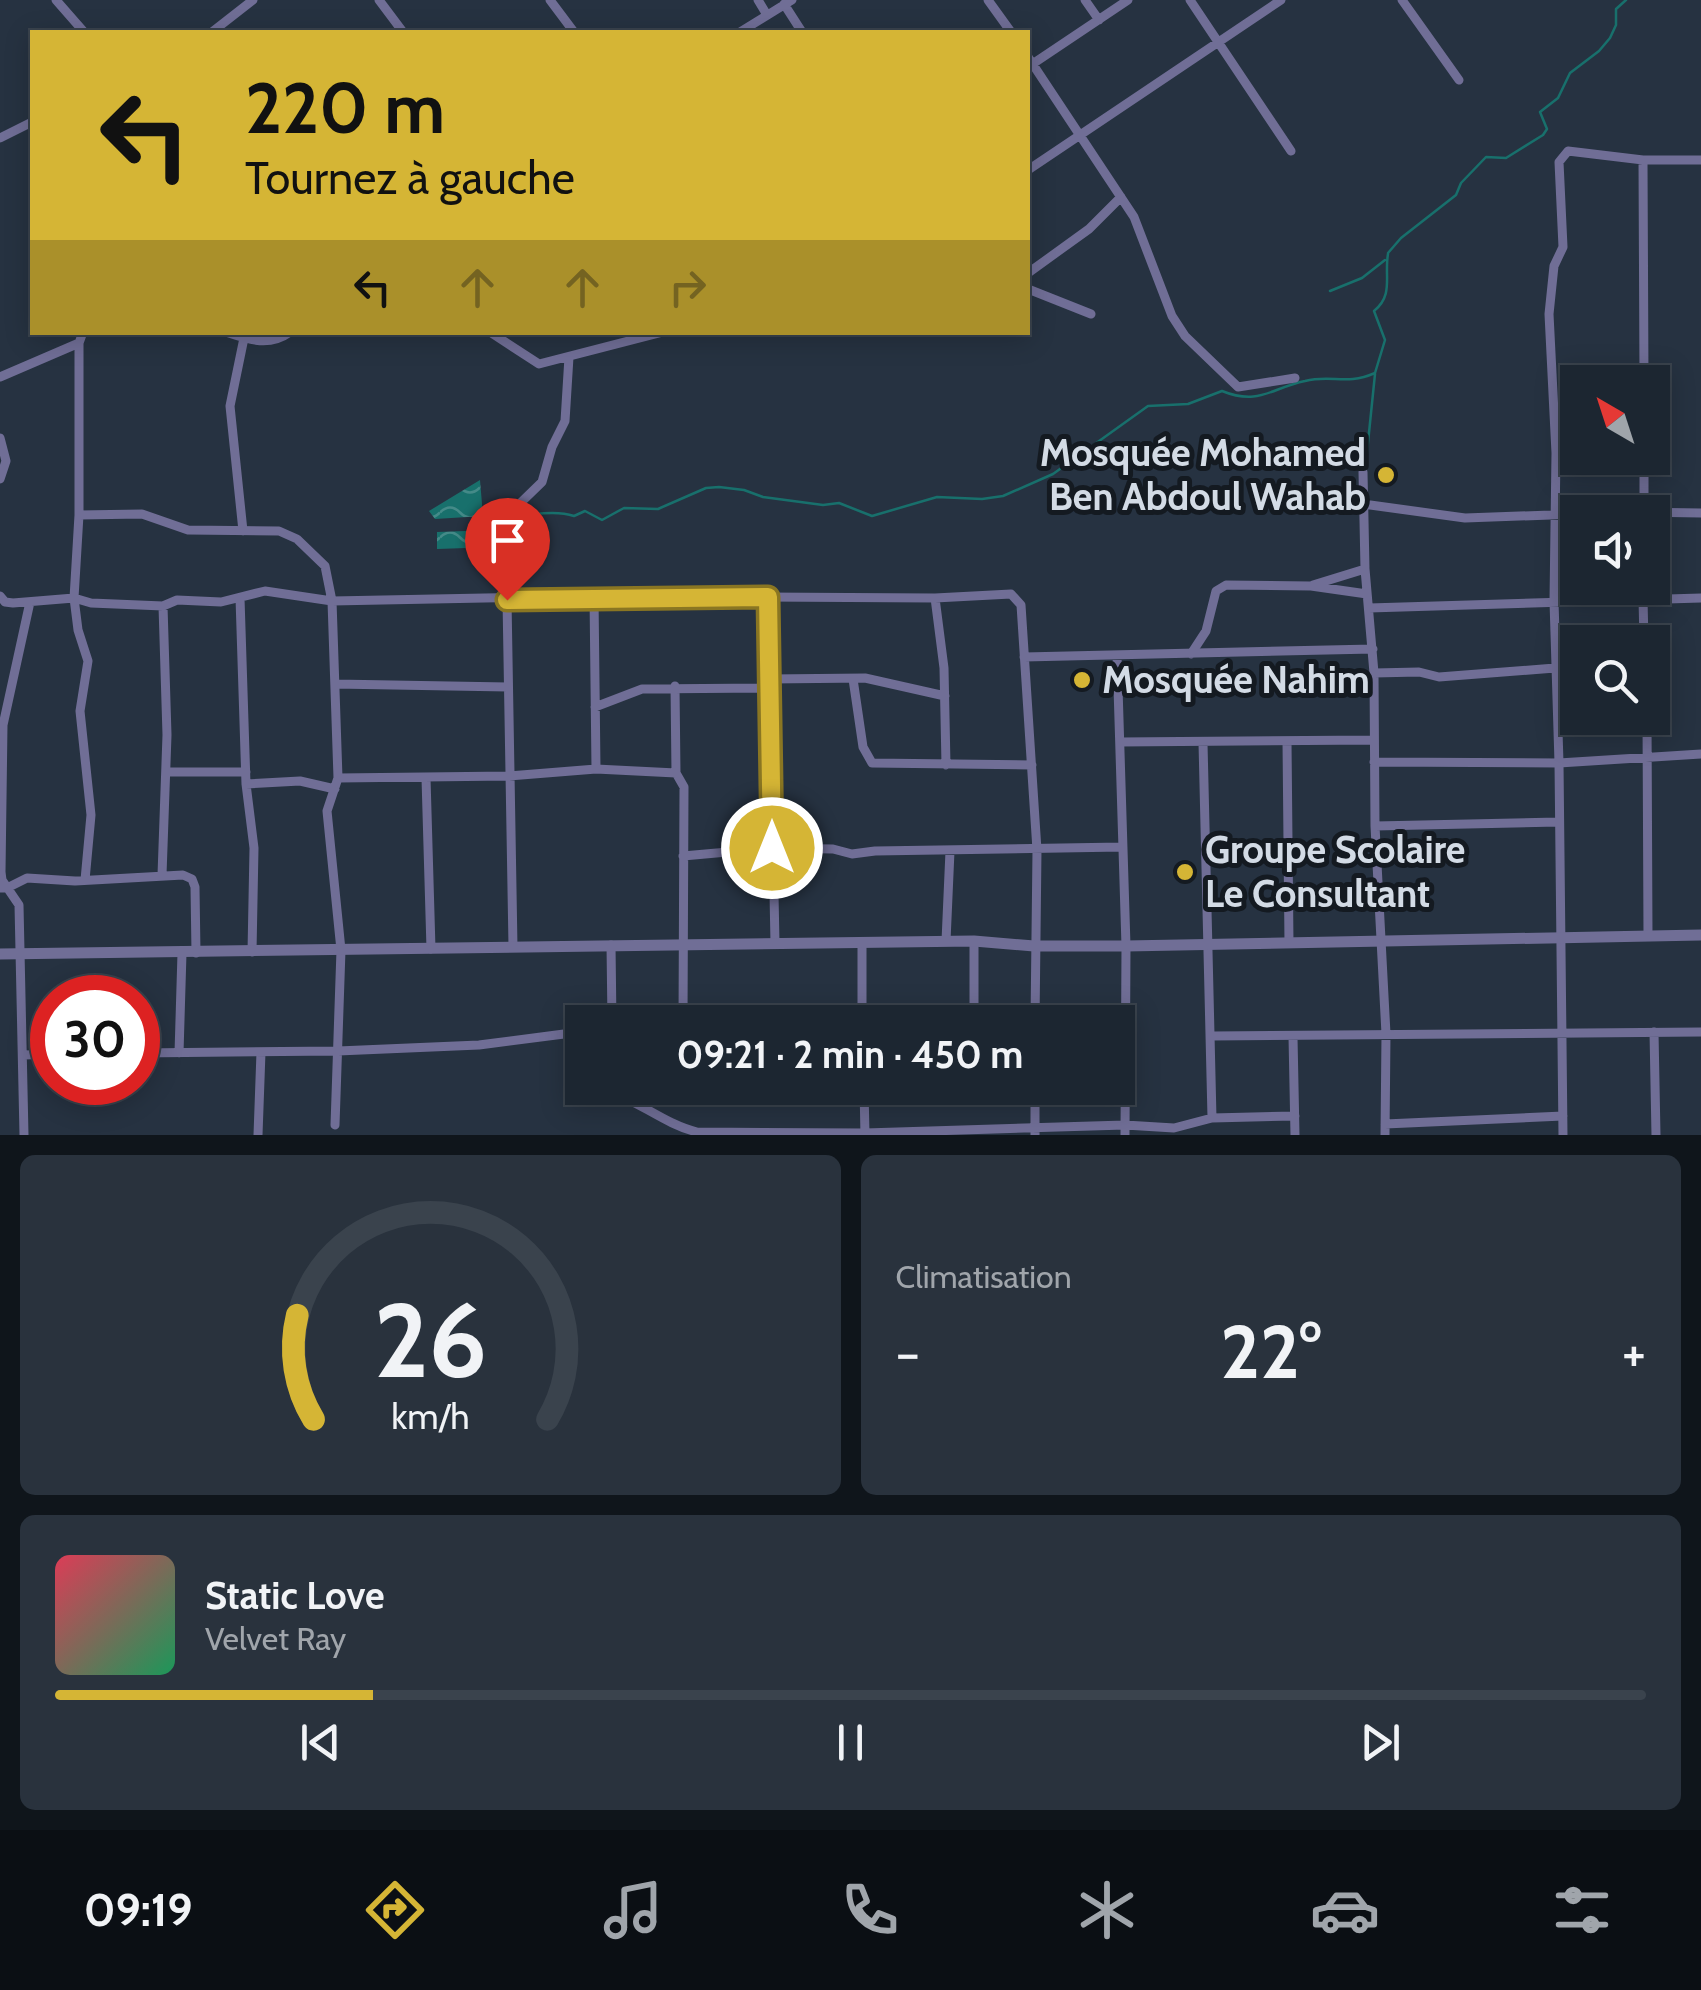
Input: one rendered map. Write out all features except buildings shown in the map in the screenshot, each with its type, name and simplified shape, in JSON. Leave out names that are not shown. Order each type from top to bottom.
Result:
[{"type":"street","points":[[56,0],[82,30]]},
{"type":"street","points":[[215,30],[253,0]]},
{"type":"street","points":[[379,0],[402,30]]},
{"type":"street","points":[[550,0],[572,30]]},
{"type":"street","points":[[758,0],[767,15]]},
{"type":"street","points":[[988,0],[1010,30]]},
{"type":"street","points":[[1085,0],[1099,20]]},
{"type":"street","points":[[1030,62],[1128,0]]},
{"type":"street","points":[[1190,0],[1290,150]]},
{"type":"street","points":[[1030,169],[1281,0]]},
{"type":"street","points":[[1402,0],[1459,80]]},
{"type":"street","points":[[743,30],[788,2],[801,30]]},
{"type":"street","points":[[1030,64],[1081,136],[1144,238],[1172,316],[1185,336],[1238,388],[1295,378]]},
{"type":"street","points":[[0,138],[30,123]]},
{"type":"street","points":[[1563,1135],[1554,601],[1556,453],[1548,314],[1554,266],[1563,247],[1560,162],[1568,151],[1642,160],[1701,160]]},
{"type":"street","points":[[1642,160],[1644,365]]},
{"type":"street","points":[[1030,271],[1089,228],[1120,197]]},
{"type":"street","points":[[1030,290],[1092,314]]},
{"type":"street","points":[[235,335],[276,341],[285,335]]},
{"type":"street","points":[[495,335],[539,364],[652,335]]},
{"type":"street","points":[[0,377],[81,338],[74,598],[78,630],[88,661],[80,711],[91,814],[85,880]]},
{"type":"street","points":[[243,531],[230,406],[244,338]]},
{"type":"street","points":[[513,947],[507,600],[512,534],[508,519],[542,482],[565,421],[570,357]]},
{"type":"street","points":[[0,438],[6,461],[0,479]]},
{"type":"street","points":[[1363,472],[1365,569],[1374,673],[1375,826],[1386,1034],[1385,1130],[1562,1116]]},
{"type":"street","points":[[1363,504],[1464,518],[1560,514]]},
{"type":"street","points":[[1670,512],[1701,513]]},
{"type":"street","points":[[79,516],[142,514],[188,530],[279,531],[297,539],[326,566],[332,601],[338,778],[327,812],[341,950],[335,1125]]},
{"type":"street","points":[[1311,586],[1365,569]]},
{"type":"street","points":[[1191,654],[1206,631],[1216,591],[1226,585],[1311,586],[1367,594]]},
{"type":"street","points":[[0,596],[5,602],[74,598],[90,603],[162,606],[177,600],[220,602],[265,591],[332,601],[594,596],[934,598],[1012,594],[1018,598],[1024,657],[1037,850],[1035,1005]]},
{"type":"street","points":[[594,596],[596,769]]},
{"type":"street","points":[[768,597],[775,943]]},
{"type":"street","points":[[240,598],[246,778],[254,848],[252,952]]},
{"type":"street","points":[[934,598],[944,668],[946,765]]},
{"type":"street","points":[[1670,599],[1701,598]]},
{"type":"street","points":[[1369,608],[1560,601]]},
{"type":"street","points":[[24,1135],[19,905],[4,888],[1,872],[5,688],[30,602]]},
{"type":"street","points":[[162,606],[166,772],[162,875]]},
{"type":"street","points":[[1024,657],[1373,649]]},
{"type":"street","points":[[1117,655],[1126,946],[1125,1130]]},
{"type":"street","points":[[1374,673],[1420,672],[1439,676],[1555,668]]},
{"type":"street","points":[[594,707],[642,689],[853,678],[945,696]]},
{"type":"street","points":[[853,678],[862,747],[872,763],[1032,765]]},
{"type":"street","points":[[335,684],[508,687]]},
{"type":"street","points":[[675,686],[676,774],[684,787],[682,1005]]},
{"type":"street","points":[[1648,735],[1648,936]]},
{"type":"street","points":[[1120,742],[1374,740]]},
{"type":"street","points":[[1287,741],[1290,943]]},
{"type":"street","points":[[1203,743],[1212,1118]]},
{"type":"street","points":[[1374,762],[1559,763],[1701,754]]},
{"type":"street","points":[[338,778],[509,776],[596,769],[676,774]]},
{"type":"street","points":[[166,772],[300,781],[335,790]]},
{"type":"street","points":[[426,778],[431,948]]},
{"type":"street","points":[[1375,826],[1558,822]]},
{"type":"street","points":[[683,856],[772,848],[833,848],[852,854],[1122,847]]},
{"type":"street","points":[[946,942],[950,851]]},
{"type":"street","points":[[4,888],[26,878],[85,880],[183,875],[192,879],[195,887],[179,1053]]},
{"type":"street","points":[[0,954],[974,941],[1034,946],[1126,946],[1701,934]]},
{"type":"street","points":[[974,941],[974,1005]]},
{"type":"street","points":[[862,944],[862,1005]]},
{"type":"street","points":[[611,946],[612,1005]]},
{"type":"street","points":[[1654,1032],[1656,1135]]},
{"type":"street","points":[[1212,1036],[1701,1032]]},
{"type":"street","points":[[160,1053],[338,1052],[506,1044],[565,1034]]},
{"type":"street","points":[[1293,1036],[1295,1135]]},
{"type":"street","points":[[244,1135],[258,1135],[261,1052]]},
{"type":"street","points":[[24,1054],[30,1054]]},
{"type":"street","points":[[640,1105],[678,1128],[697,1132],[1125,1130],[1174,1128],[1212,1118],[1295,1116]]},
{"type":"street","points":[[865,1105],[866,1134]]},
{"type":"street","points":[[1035,1105],[1035,1131]]},
{"type":"street","points":[[1476,1120],[1476,1135]]},
{"type":"water","points":[[480,480],[483,516],[435,519],[429,511]]},
{"type":"water","points":[[494,530],[495,547],[437,549],[437,532]]},
{"type":"waterway","points":[[1388,253],[1456,195],[1461,183],[1486,157],[1506,158],[1543,135],[1547,129],[1540,112],[1558,98],[1570,73],[1610,38],[1616,25],[1616,9],[1626,0]]},
{"type":"waterway","points":[[512,518],[551,513],[574,516],[585,511],[602,520],[624,508],[658,509],[706,488],[719,487],[763,497],[823,505],[839,503],[872,516],[937,497],[1003,496],[1053,474],[1148,406],[1188,404],[1222,391],[1256,396],[1305,381],[1355,379],[1375,373],[1385,340],[1374,311],[1386,292],[1388,254]]},
{"type":"waterway","points":[[1330,291],[1362,278],[1385,260]]},
{"type":"waterway","points":[[1366,462],[1375,374]]},
{"type":"waterway","points":[[492,521],[504,519]]},
{"type":"place","name":"Mosquée Mohamed Ben Abdoul Wahab","points":[[1386,475]]},
{"type":"place","name":"Mosquée Nahim","points":[[1082,680]]},
{"type":"place","name":"Groupe Scolaire Le Consultant","points":[[1185,872]]},
{"type":"route","points":[[507,600],[768,597],[772,848]]}]
